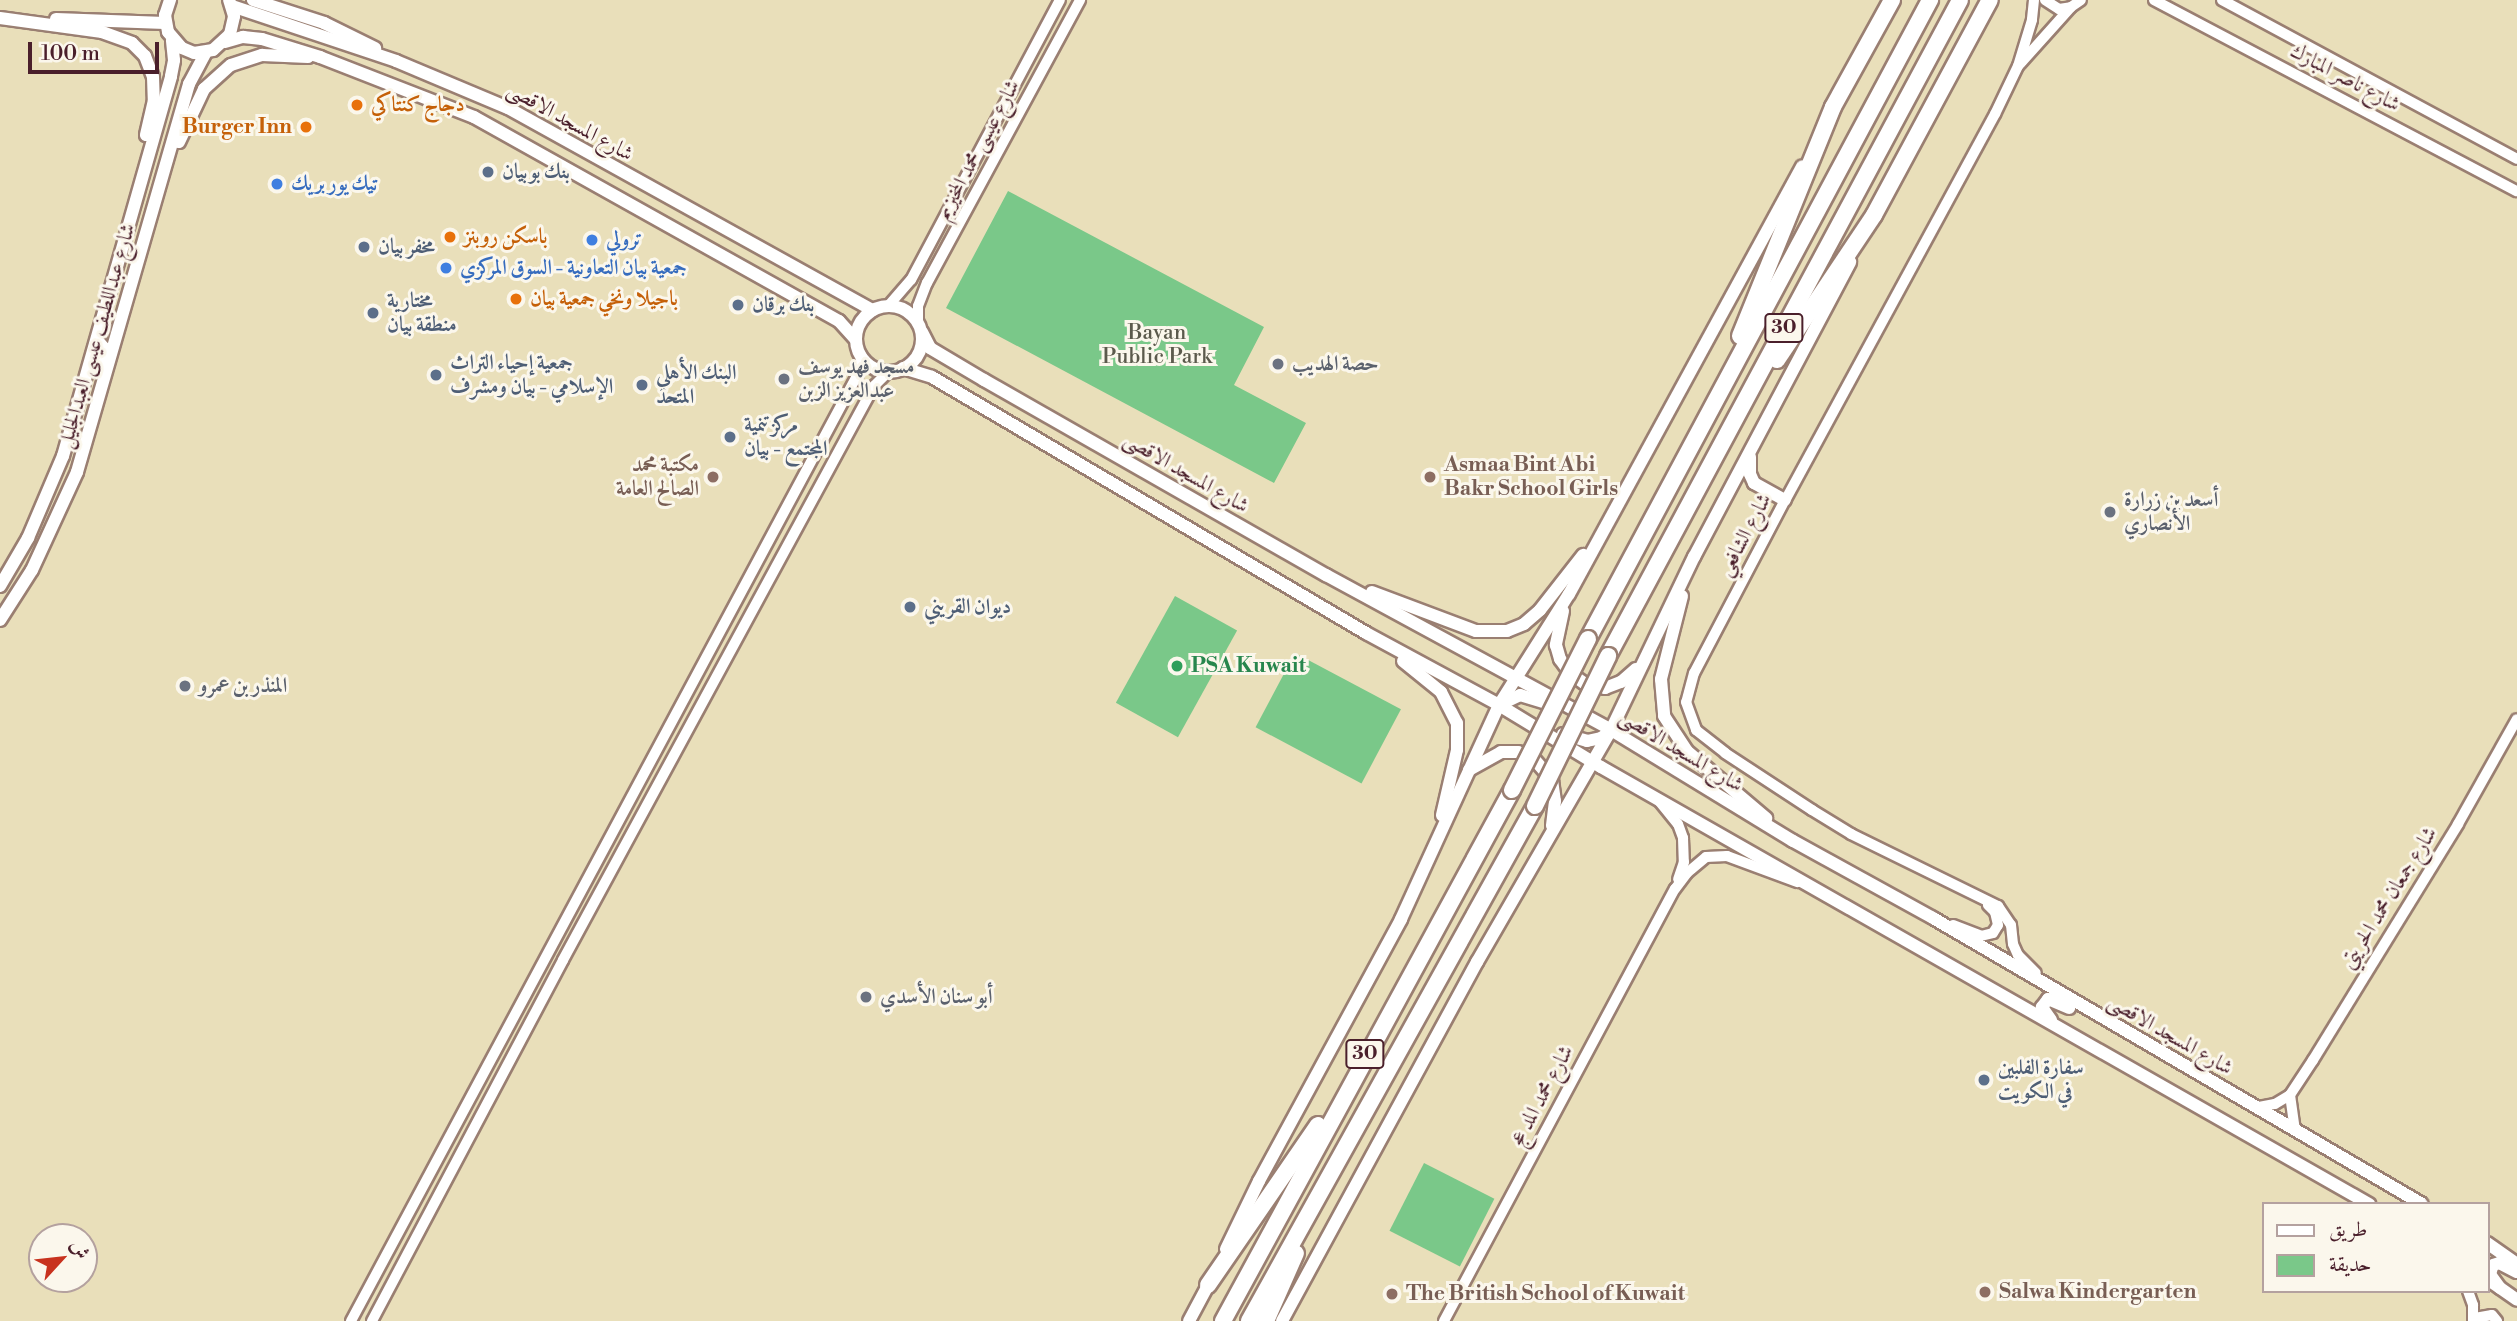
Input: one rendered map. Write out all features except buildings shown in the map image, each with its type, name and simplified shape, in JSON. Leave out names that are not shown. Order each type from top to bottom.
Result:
[{"type":"highway","points":[[1716,400],[1833,107],[1892,0]]},
{"type":"highway","name":"30","points":[[1223,1321],[1347,1087],[1512,790],[1588,639],[1930,0]]},
{"type":"highway","name":"30","points":[[1249,1321],[1535,806],[1608,656],[1959,0]]},
{"type":"highway","points":[[1739,413],[1874,215],[1990,0]]},
{"type":"highway","points":[[1208,1285],[1292,1159],[1347,1087]]},
{"type":"highway","points":[[1266,1321],[1297,1251],[1314,1201]]},
{"type":"main road","points":[[170,0],[165,23],[172,40],[182,48],[206,52],[225,42],[233,25],[230,3]]},
{"type":"main road","points":[[253,0],[354,35],[396,61]]},
{"type":"main road","name":"شارع المسجد الاقصى","points":[[230,3],[396,61],[508,107],[873,310]]},
{"type":"main road","points":[[0,18],[165,23]]},
{"type":"main road","points":[[0,18],[102,32],[132,44],[145,56],[153,77],[154,100],[140,158],[137,196]]},
{"type":"main road","name":"شارع المسجد الاقصى","points":[[225,42],[243,37],[262,39],[320,57],[474,117],[839,321],[856,340]]},
{"type":"main road","name":"شارع عبداللطيف عيسى العبدالجليل","points":[[0,586],[28,538],[63,456],[171,76],[174,60],[172,40]]},
{"type":"main road","name":"شارع عبداللطيف عيسى العبدالجليل","points":[[0,620],[48,538],[84,450],[189,84],[206,52]]},
{"type":"main road","points":[[166,163],[204,89],[231,65],[262,55],[320,57]]},
{"type":"main road","points":[[1189,1321],[1259,1181],[1401,919],[1499,705],[1569,594],[1833,107]]},
{"type":"main road","points":[[1282,1321],[1470,974],[1611,730],[1694,557],[1874,215]]},
{"type":"main road","points":[[117,335],[110,333],[107,326],[125,265],[122,248]]},
{"type":"main road","points":[[889,306],[910,313],[920,327],[919,354],[903,368],[888,372],[869,364],[862,356],[856,340],[861,322],[873,310],[889,306]]},
{"type":"main road","name":"شارع المسجد الاقصى","points":[[920,327],[930,348],[942,356],[1326,575],[1611,730],[1793,841],[1933,918],[2419,1202]]},
{"type":"main road","points":[[84,450],[83,426],[104,348],[97,340]]},
{"type":"main road","points":[[903,368],[932,377],[1366,633],[1499,705],[1593,762],[2365,1202]]},
{"type":"main road","points":[[1751,452],[1749,464],[1754,483],[1785,500]]},
{"type":"main road","points":[[1326,575],[1476,631],[1507,631],[1524,624],[1540,610],[1606,524]]},
{"type":"main road","points":[[1694,557],[1663,665],[1660,692],[1664,716],[1687,751],[1793,841]]},
{"type":"main road","points":[[1569,594],[1556,640],[1560,659],[1571,674],[1593,686],[1608,687],[1624,680],[1642,663]]},
{"type":"main road","points":[[1366,633],[1436,687],[1453,712],[1457,729],[1457,750],[1434,848]]},
{"type":"main road","points":[[1499,705],[1512,696],[1523,695],[1589,718]]},
{"type":"main road","points":[[1521,719],[1587,741],[1601,738],[1611,730]]},
{"type":"main road","points":[[1467,771],[1501,752],[1518,752],[1538,762],[1549,774],[1554,791],[1551,833]]},
{"type":"main road","points":[[2057,1026],[2042,1007],[2048,999],[2123,1038],[2148,1045]]},
{"type":"main road","points":[[2489,1244],[2517,1264]]},
{"type":"main road","points":[[2500,1288],[2490,1274],[2493,1265],[2499,1263],[2517,1272]]},
{"type":"main road","points":[[2489,1280],[2517,1300]]},
{"type":"street","name":"شارع عيسى محمد المخيزيم","points":[[889,306],[911,280],[1059,0]]},
{"type":"street","name":"شارع عيسى محمد المخيزيم","points":[[920,327],[918,306],[1080,0]]},
{"type":"street","name":"شارع الشافعي","points":[[2034,0],[2032,20],[2018,66],[1949,202],[1785,500],[1688,686],[1686,702],[1696,730],[1725,753],[1812,810],[1851,834],[1998,906],[2006,915],[2012,944],[2026,966],[2083,1007]]},
{"type":"street","points":[[2045,0],[2059,9],[2071,7]]},
{"type":"street","name":"شارع الشافعي","points":[[2018,66],[2071,7],[2081,0]]},
{"type":"street","name":"شارع ناصر المبارك","points":[[2154,0],[2517,191]]},
{"type":"street","name":"شارع ناصر المبارك","points":[[2221,0],[2517,159]]},
{"type":"street","points":[[1045,28],[1049,39],[1060,37]]},
{"type":"street","points":[[1032,52],[1040,52],[1048,61]]},
{"type":"street","points":[[929,245],[934,254],[944,253]]},
{"type":"street","points":[[351,1321],[858,374],[862,356]]},
{"type":"street","points":[[372,1321],[533,1016],[874,386],[888,372]]},
{"type":"street","points":[[692,685],[699,696],[708,694]]},
{"type":"street","points":[[678,711],[687,709],[695,718]]},
{"type":"street","name":"شارع جمعان محمد الحريتي","points":[[2290,1095],[2458,824],[2517,719]]},
{"type":"street","name":"شارع محمد المد عج","points":[[1444,1321],[1675,889],[1684,862],[1683,838],[1678,824],[1656,798]]},
{"type":"street","name":"شارع محمد المد عج","points":[[1675,889],[1695,864],[1706,857],[1727,856],[1814,888]]},
{"type":"street","points":[[1933,918],[1981,936],[1993,933],[1998,925],[1996,912],[1984,901]]},
{"type":"street","points":[[519,1006],[526,1018],[533,1016]]},
{"type":"street","points":[[506,1031],[515,1030],[522,1038]]},
{"type":"street","points":[[2259,1107],[2275,1104],[2290,1095],[2295,1130]]},
{"type":"street","points":[[2468,1293],[2474,1320],[2492,1315],[2497,1321]]},
{"type":"green space","name":"Bayan Public Park","points":[[1008,191],[1264,327],[1234,385],[1306,423],[1274,483],[946,308]]},
{"type":"green space","name":"PSA Kuwait","points":[[1175,596],[1237,630],[1178,737],[1116,703]]},
{"type":"green space","points":[[1295,653],[1401,709],[1362,784],[1256,727]]},
{"type":"green space","points":[[1424,1163],[1494,1199],[1460,1267],[1389,1231]]},
{"type":"place","name":"دجاج كنتاكي","points":[[357,105]]},
{"type":"place","name":"Burger Inn","points":[[306,127]]},
{"type":"place","name":"بنك بوبيان","points":[[488,172]]},
{"type":"place","name":"تيك يور بريك","points":[[277,184]]},
{"type":"place","name":"باسكن روبنز","points":[[450,237]]},
{"type":"place","name":"ترولي","points":[[592,240]]},
{"type":"place","name":"مخفر بيان","points":[[364,247]]},
{"type":"place","name":"جمعية بيان التعاونية - السوق المركزي","points":[[446,268]]},
{"type":"place","name":"باجيلا ونخي جمعية بيان","points":[[516,299]]},
{"type":"place","name":"بنك برقان","points":[[738,305]]},
{"type":"place","name":"مختارية منطقة بيان","points":[[373,313]]},
{"type":"place","name":"حصة الهديب","points":[[1278,364]]},
{"type":"place","name":"جمعية إحياء التراث الإسلامي - بيان ومشرف","points":[[436,375]]},
{"type":"place","name":"مسجد فهد يوسف عبدالعزيز الزبن","points":[[784,379]]},
{"type":"place","name":"البنك الأهلي المتحد","points":[[642,385]]},
{"type":"place","name":"مركز تنمية المجتمع - بيان","points":[[730,437]]},
{"type":"place","name":"مكتبة محمد الصالح العامة","points":[[713,477]]},
{"type":"place","name":"Asmaa Bint Abi Bakr School Girls","points":[[1430,477]]},
{"type":"place","name":"أسعد بن زرارة الأنصاري","points":[[2110,512]]},
{"type":"place","name":"ديوان القريني","points":[[910,607]]},
{"type":"place","name":"PSA Kuwait","points":[[1177,666]]},
{"type":"place","name":"المنذر بن عمرو","points":[[185,686]]},
{"type":"place","name":"أبو سنان الأسدي","points":[[866,997]]},
{"type":"place","name":"سفارة الفلبين في الكويت","points":[[1984,1080]]},
{"type":"place","name":"Salwa Kindergarten","points":[[1985,1292]]},
{"type":"place","name":"The British School of Kuwait","points":[[1392,1294]]}]
